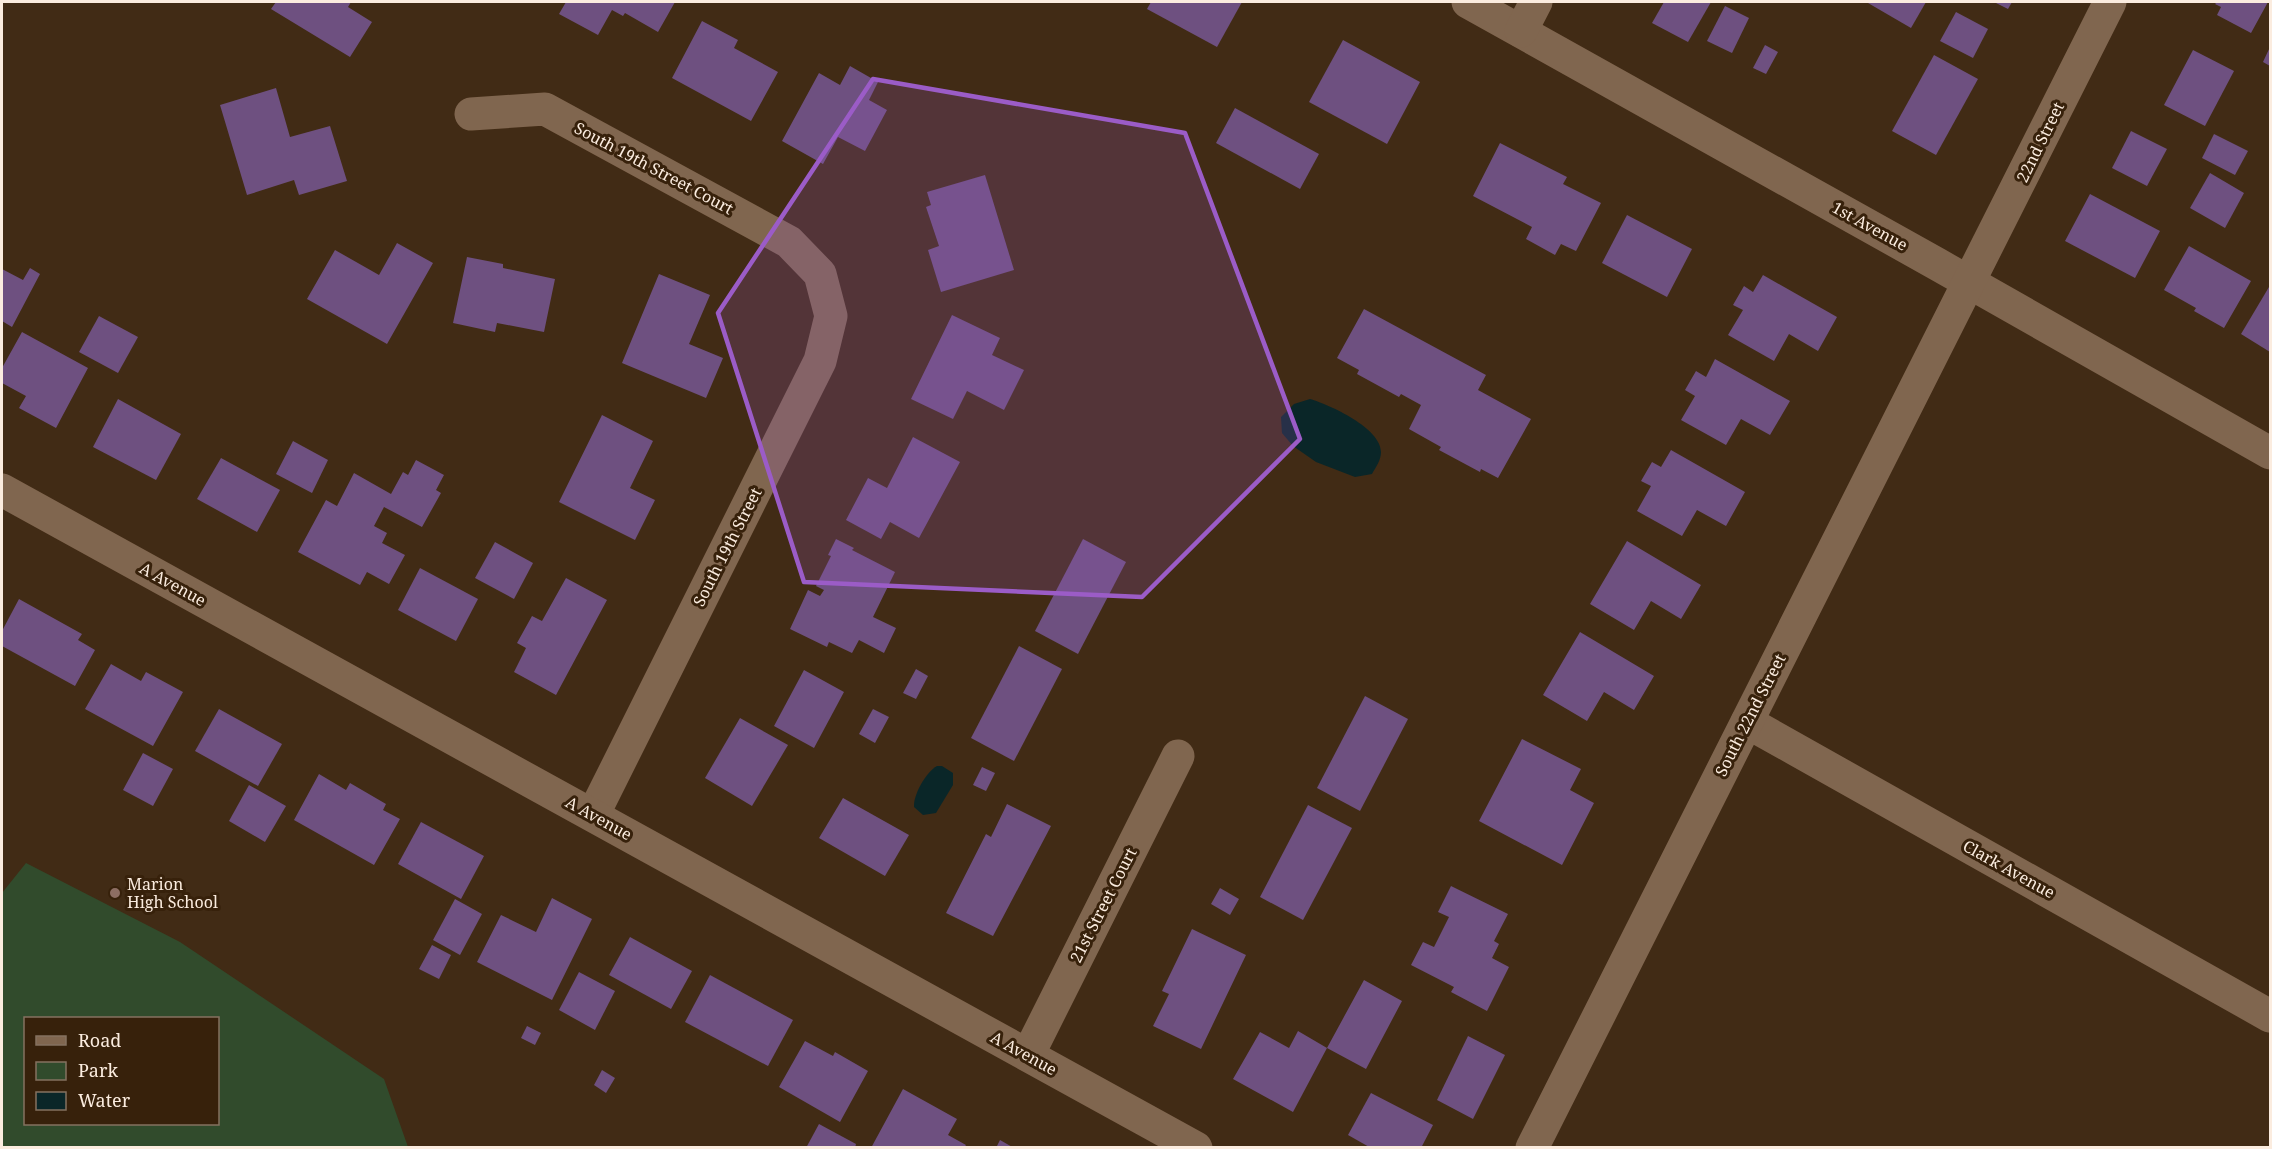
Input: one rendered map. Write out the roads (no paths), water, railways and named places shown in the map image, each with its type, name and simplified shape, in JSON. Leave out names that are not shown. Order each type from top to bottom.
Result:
[{"type":"street","name":"1st Avenue","points":[[1468,2],[2271,453]]},
{"type":"street","points":[[1521,31],[1536,2]]},
{"type":"street","name":"22nd Street","points":[[1970,282],[2110,2]]},
{"type":"street","name":"South 19th Street Court","points":[[471,114],[545,109],[789,242],[820,274]]},
{"type":"street","name":"South 19th Street","points":[[593,815],[820,361],[831,316],[820,274]]},
{"type":"street","name":"South 22nd Street","points":[[1532,1148],[1970,282]]},
{"type":"street","name":"A Avenue","points":[[2,490],[1196,1148]]},
{"type":"street","name":"Clark Avenue","points":[[1747,722],[2271,1016]]},
{"type":"street","name":"21st Street Court","points":[[1028,1054],[1179,756]]},
{"type":"water","points":[[1310,399],[1341,412],[1373,434],[1379,443],[1381,452],[1372,474],[1355,477],[1316,462],[1293,446],[1282,433],[1281,417],[1294,404]]},
{"type":"water","points":[[937,766],[942,766],[953,773],[953,785],[936,813],[923,815],[914,807],[914,802],[925,778]]},
{"type":"place","name":"Marion High School","points":[[115,893]]}]
